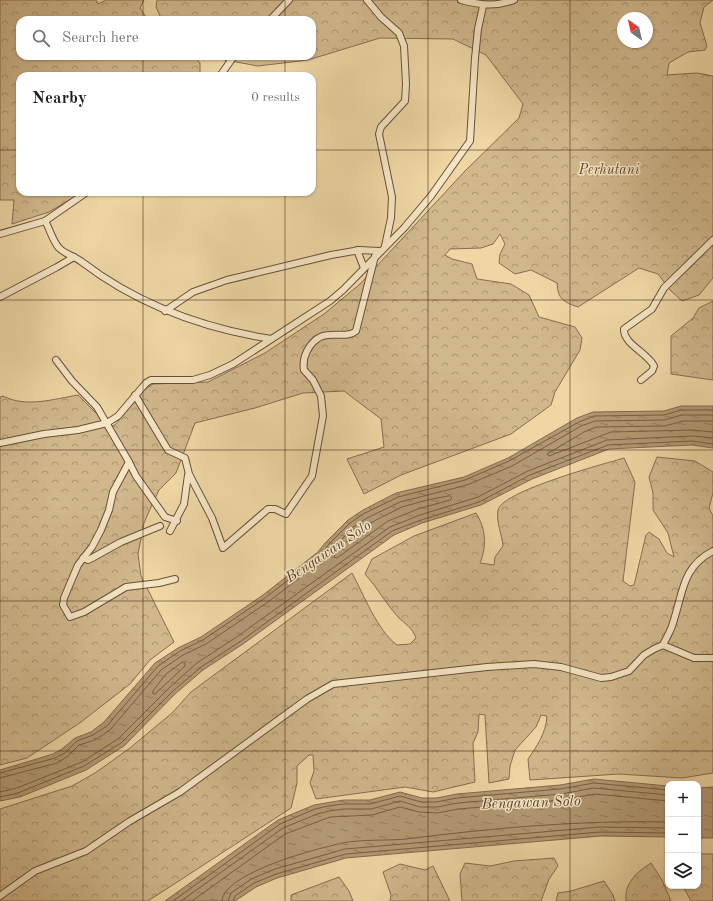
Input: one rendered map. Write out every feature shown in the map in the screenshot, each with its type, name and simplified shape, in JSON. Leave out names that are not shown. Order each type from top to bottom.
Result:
[{"type":"street","points":[[274,16],[289,0]]},
{"type":"street","points":[[367,0],[381,17],[399,33],[404,46],[406,97],[399,108],[381,127],[379,134],[392,197],[391,218],[385,246]]},
{"type":"street","points":[[461,0],[483,6],[496,5],[514,0]]},
{"type":"street","points":[[0,443],[108,423],[118,416],[135,395],[151,380],[193,380],[222,370],[330,301],[364,268],[423,206],[470,141],[474,58],[483,6]]},
{"type":"street","points":[[223,72],[231,60]]},
{"type":"street","points":[[0,234],[45,221],[81,196]]},
{"type":"street","points":[[45,221],[57,246],[63,252],[74,257],[102,278],[165,311],[202,323],[271,339]]},
{"type":"street","points":[[641,380],[652,371],[654,366],[648,358],[628,339],[624,329],[652,309],[664,288],[713,240]]},
{"type":"street","points":[[165,311],[193,292],[227,280],[274,270],[303,261],[357,250],[377,254]]},
{"type":"street","points":[[357,250],[364,268]]},
{"type":"street","points":[[188,474],[212,518],[224,548],[268,509],[287,513],[312,476],[323,416],[321,396],[312,380],[304,370],[306,354],[316,340],[324,335],[335,333],[351,334],[356,331],[377,254]]},
{"type":"street","points":[[0,296],[74,257]]},
{"type":"street","points":[[56,360],[72,381],[94,404],[108,423],[136,476],[165,517],[177,521]]},
{"type":"street","points":[[135,395],[168,450],[185,458],[188,474],[186,497],[177,521],[170,531]]},
{"type":"street","points":[[0,448],[9,442]]},
{"type":"street","points":[[129,462],[113,492],[109,510],[101,530],[92,547],[78,565],[63,601],[66,612],[70,617],[84,612],[126,587],[176,579]]},
{"type":"street","points":[[83,558],[92,558],[120,542],[160,526]]},
{"type":"street","points":[[0,896],[35,871],[82,854],[94,847],[130,821],[180,792],[307,699],[333,684],[487,667],[537,664],[561,667],[601,678],[611,677],[629,671],[650,651],[663,645],[673,624],[682,587],[690,570],[697,561],[713,550]]},
{"type":"street","points":[[663,645],[694,658],[713,658]]},
{"type":"green space","points":[[0,0],[96,0],[98,4],[106,0],[144,0],[140,8],[145,16],[16,16],[16,60],[197,60],[200,63],[200,72],[16,72],[16,196],[76,196],[49,212],[12,224],[14,200],[0,200]]},
{"type":"green space","name":"Perhutani","points":[[157,0],[713,0],[704,7],[700,23],[707,46],[705,50],[688,52],[669,63],[667,75],[697,73],[713,76],[713,278],[699,295],[682,301],[670,290],[658,274],[639,268],[578,307],[562,299],[557,283],[531,270],[515,274],[499,263],[500,254],[505,244],[500,234],[493,244],[481,248],[450,249],[445,255],[452,259],[472,264],[477,279],[511,284],[529,295],[539,317],[575,327],[582,338],[580,350],[555,392],[551,405],[511,434],[401,475],[364,494],[347,459],[384,447],[381,419],[344,391],[303,393],[255,408],[195,423],[176,473],[159,490],[144,523],[138,554],[141,576],[174,642],[150,660],[130,684],[81,722],[27,758],[0,765],[0,397],[3,396],[12,400],[40,402],[78,395],[97,414],[106,428],[115,425],[143,391],[153,384],[208,382],[265,353],[324,314],[360,284],[465,171],[519,118],[523,104],[486,55],[453,39],[380,38],[316,58],[316,16],[160,16],[156,7]]},
{"type":"green space","name":"Perhutani","points":[[225,60],[308,60],[258,66]]},
{"type":"green space","points":[[713,301],[713,380],[671,374],[671,336],[693,318],[699,308]]},
{"type":"green space","points":[[657,457],[695,461],[713,472],[713,493],[709,508],[713,516],[713,773],[682,778],[619,774],[530,780],[528,759],[535,749],[545,728],[547,716],[541,715],[536,727],[515,750],[510,766],[509,779],[489,783],[485,715],[479,714],[478,732],[473,743],[475,782],[433,792],[405,787],[316,799],[310,783],[314,771],[313,755],[309,755],[297,766],[297,783],[291,808],[148,901],[0,901],[0,809],[72,786],[95,773],[130,748],[172,713],[191,692],[352,573],[383,631],[397,645],[410,644],[416,638],[413,631],[398,617],[365,574],[372,559],[414,536],[476,513],[484,531],[484,550],[480,563],[494,565],[495,557],[503,546],[498,524],[498,510],[504,503],[534,487],[555,479],[624,458],[635,482],[623,581],[630,586],[634,585],[646,535],[649,532],[659,539],[667,553],[674,557],[668,533],[653,510],[653,493],[649,477]]},
{"type":"green space","points":[[701,854],[713,854],[713,901],[691,901],[685,889],[701,889]]},
{"type":"green space","points":[[554,858],[558,866],[549,879],[541,901],[462,901],[460,874],[465,863],[490,866],[514,861]]},
{"type":"green space","points":[[651,863],[662,880],[671,901],[626,901],[629,883],[641,870]]},
{"type":"green space","points":[[400,864],[425,870],[433,866],[450,901],[390,901],[391,895],[383,872]]},
{"type":"green space","points":[[339,877],[349,891],[353,901],[291,901],[291,895]]},
{"type":"green space","points":[[604,881],[615,901],[556,901],[558,893],[571,891]]},
{"type":"water","name":"Bengawan Solo","points":[[681,406],[713,406],[713,448],[692,445],[609,449],[532,479],[481,505],[422,523],[394,535],[243,644],[203,670],[175,694],[124,746],[86,770],[20,797],[0,801],[0,770],[53,754],[62,749],[75,738],[91,732],[104,722],[155,663],[178,648],[201,637],[263,595],[318,552],[348,520],[363,510],[396,493],[464,477],[508,458],[577,418],[593,412],[664,411]]},
{"type":"water","name":"Bengawan Solo","points":[[594,779],[665,786],[665,837],[601,836],[346,858],[277,878],[256,887],[235,901],[165,901],[278,820],[314,805],[344,800],[370,800],[400,792],[422,798],[436,798],[457,794],[560,785]]},
{"type":"water","points":[[713,787],[713,838],[701,838],[701,788]]}]
